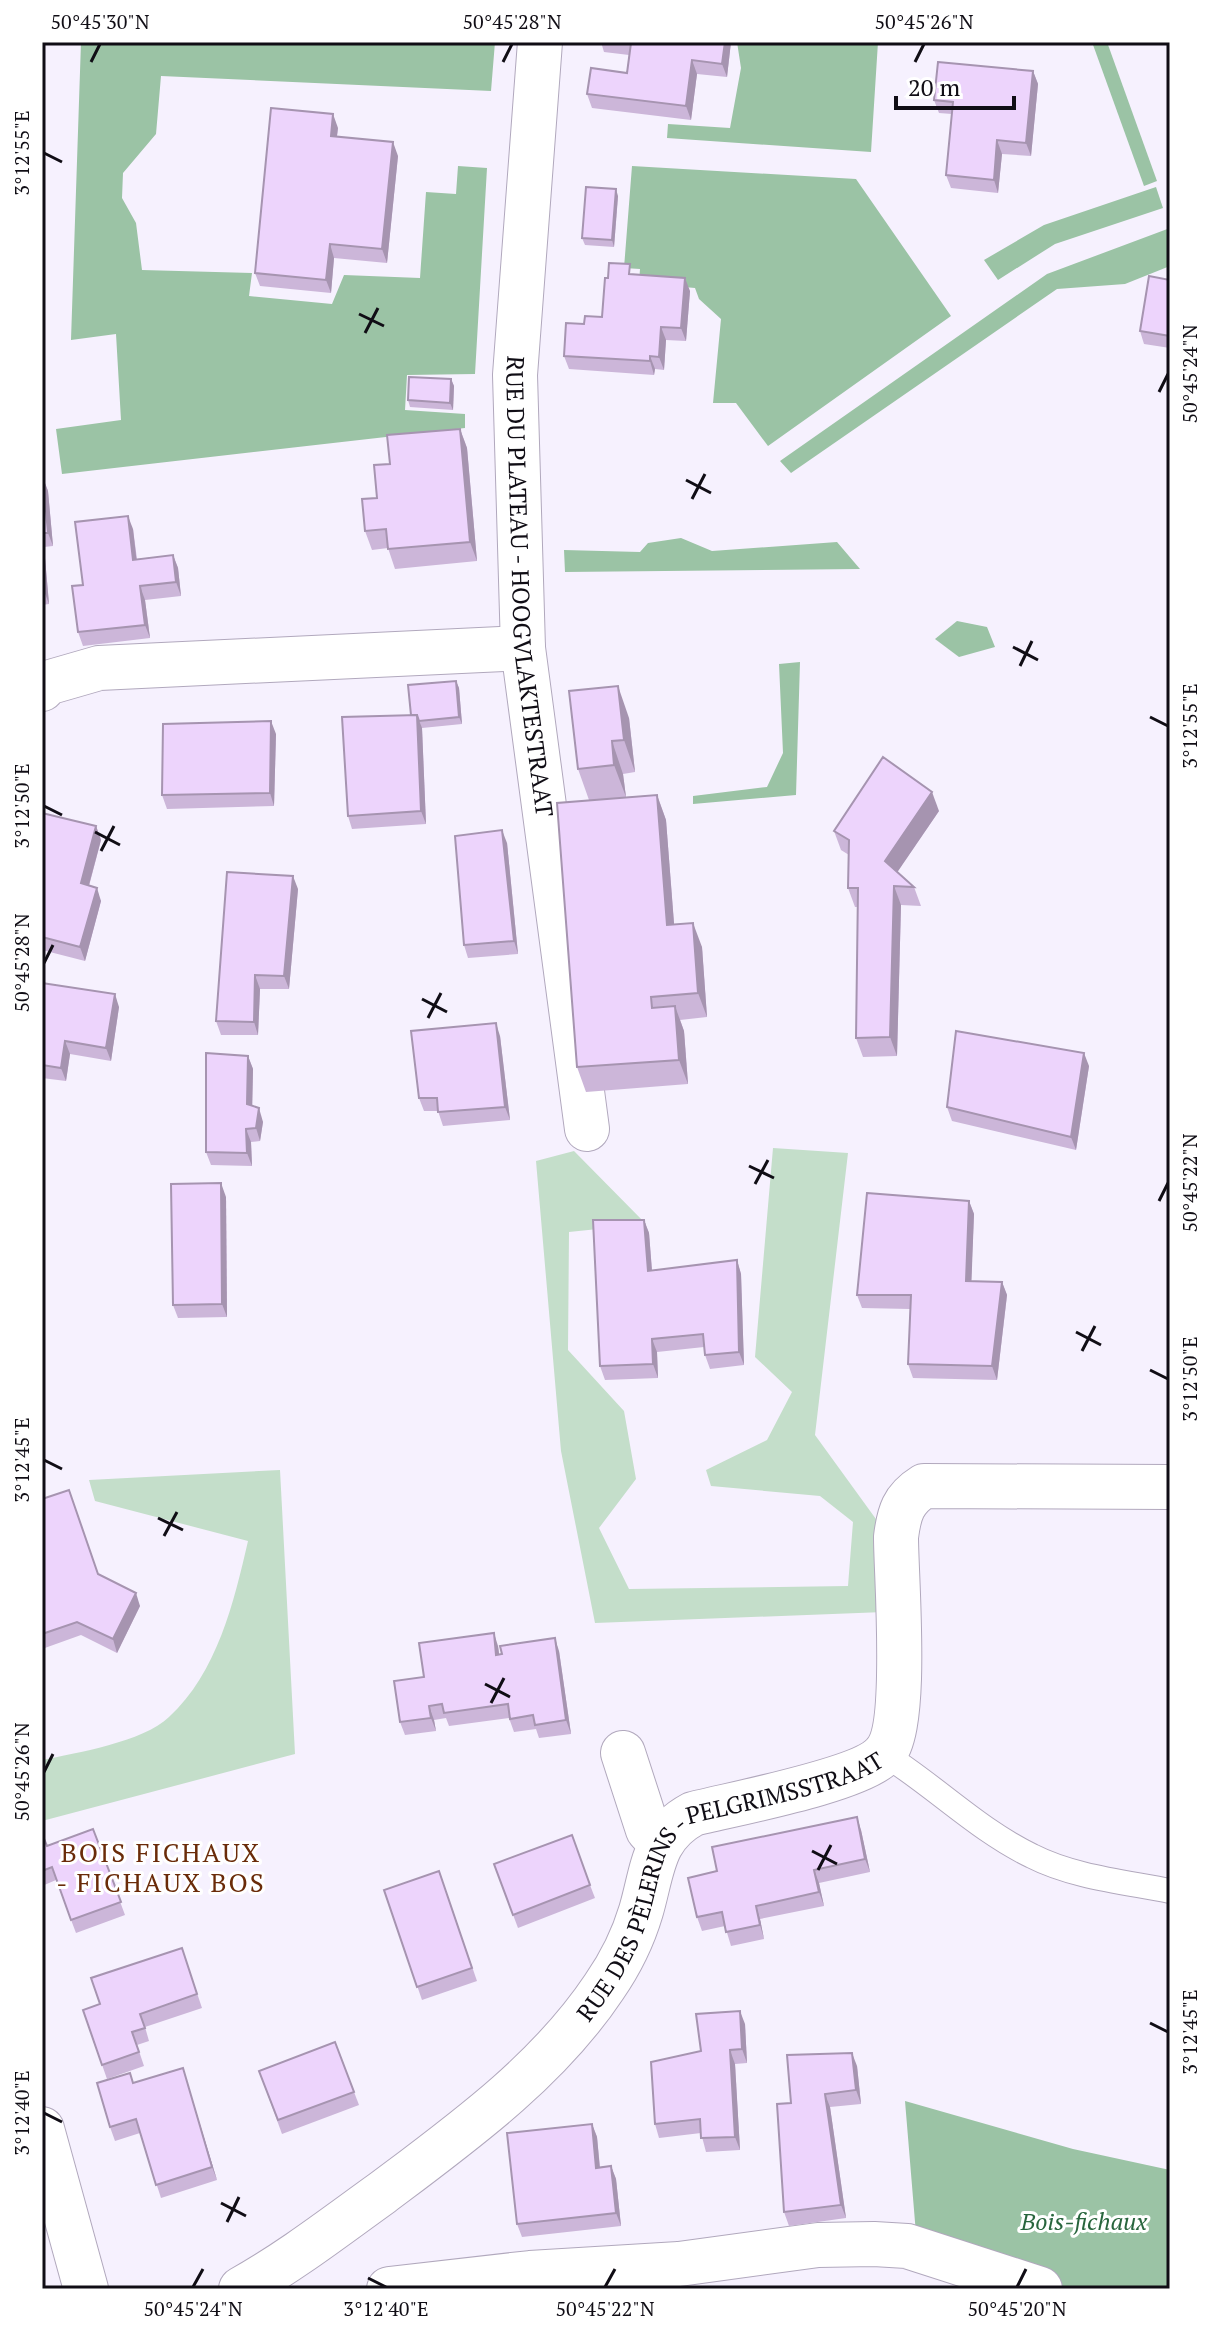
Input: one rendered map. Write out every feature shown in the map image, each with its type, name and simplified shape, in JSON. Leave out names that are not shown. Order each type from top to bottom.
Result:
[{"type":"street","name":"RUE DU PLATEAU - HOOGVLAKTESTRAAT","points":[[540,42],[515,375],[523,648],[587,1129]]},
{"type":"street","points":[[42,689],[47,683],[99,668],[523,648]]},
{"type":"street","name":"RUE DES PÈLERINS - PELGRIMSSTRAAT","points":[[261,2286],[442,2148],[572,2032],[626,1950],[659,1842],[675,1824],[693,1814],[859,1770],[884,1754],[892,1741],[898,1711],[896,1537],[899,1514],[909,1495],[924,1486],[1170,1487]]},
{"type":"street","points":[[623,1753],[648,1830],[659,1842]]},
{"type":"street","points":[[42,2129],[86,2289]]},
{"type":"street","points":[[389,2289],[530,2273],[679,2264],[818,2245],[874,2244],[907,2246],[1040,2289]]},
{"type":"lane","points":[[884,1754],[987,1830],[1034,1858],[1103,1878],[1170,1891]]},
{"type":"green space","points":[[81,42],[495,42],[491,91],[161,76],[156,134],[123,173],[122,198],[136,223],[142,270],[252,273],[249,296],[332,304],[344,275],[420,278],[426,192],[456,194],[458,166],[487,168],[475,374],[407,375],[405,410],[465,414],[465,428],[62,474],[56,429],[121,420],[116,334],[71,340]]},
{"type":"green space","points":[[737,42],[878,42],[871,152],[667,138],[668,124],[730,128],[741,68]]},
{"type":"green space","points":[[1092,42],[1107,42],[1157,181],[1144,186]]},
{"type":"green space","points":[[632,166],[856,179],[951,316],[768,446],[736,403],[713,403],[721,319],[699,299],[695,288],[639,283],[640,269],[624,268]]},
{"type":"green space","points":[[1156,187],[1163,208],[1055,244],[998,280],[984,260],[1044,225]]},
{"type":"green space","points":[[1170,228],[1170,266],[1125,284],[1057,289],[791,473],[780,461],[1047,274]]},
{"type":"green space","points":[[681,538],[712,551],[837,542],[860,569],[565,572],[564,550],[640,552],[648,543]]},
{"type":"green space","points":[[957,621],[987,627],[995,647],[959,657],[935,639]]},
{"type":"green space","points":[[800,662],[796,795],[693,804],[693,796],[767,787],[783,753],[779,664]]},
{"type":"green space","points":[[773,1148],[848,1153],[815,1435],[881,1526],[884,1612],[595,1623],[561,1451],[536,1161],[574,1151],[646,1224],[569,1232],[568,1350],[624,1411],[636,1479],[599,1528],[629,1589],[848,1586],[853,1522],[820,1496],[711,1486],[706,1470],[767,1440],[792,1392],[755,1357]]},
{"type":"green space","points":[[280,1470],[295,1754],[42,1821],[42,1760],[126,1740],[157,1726],[186,1699],[200,1680],[230,1612],[248,1541],[95,1501],[89,1480]]},
{"type":"green space","name":"Bois-fichaux","points":[[905,2101],[1073,2149],[1170,2170],[1170,2289],[1070,2289],[916,2234]]},
{"type":"building","points":[[624,42],[725,42],[722,64],[692,60],[686,106],[587,94],[591,68],[627,73],[631,43]]},
{"type":"building","points":[[938,62],[1033,71],[1026,143],[997,140],[994,180],[946,175],[953,102],[934,100]]},
{"type":"building","points":[[271,108],[333,114],[331,136],[393,142],[382,249],[330,244],[326,280],[255,273]]},
{"type":"building","points":[[586,187],[616,189],[612,240],[582,238]]},
{"type":"building","points":[[609,263],[630,264],[629,274],[685,278],[681,328],[661,327],[659,357],[650,356],[650,361],[564,356],[566,323],[584,324],[585,316],[602,317]]},
{"type":"building","points":[[1149,276],[1170,280],[1170,336],[1140,331]]},
{"type":"building","points":[[409,377],[451,379],[450,403],[408,400]]},
{"type":"building","points":[[460,429],[470,542],[388,549],[386,529],[365,531],[362,499],[377,498],[374,465],[390,464],[387,435]]},
{"type":"building","points":[[43,478],[48,533],[42,533]]},
{"type":"building","points":[[128,516],[133,560],[173,555],[176,582],[140,586],[145,625],[78,632],[72,586],[83,585],[75,522]]},
{"type":"building","points":[[456,681],[459,717],[419,721],[417,715],[411,715],[408,685]]},
{"type":"building","points":[[618,686],[624,740],[612,741],[614,765],[578,769],[569,691]]},
{"type":"building","points":[[417,715],[421,811],[348,816],[342,717]]},
{"type":"building","points":[[271,721],[270,793],[162,795],[163,724]]},
{"type":"building","points":[[883,757],[932,792],[885,861],[914,887],[894,886],[890,1037],[856,1038],[858,888],[848,888],[849,840],[834,831]]},
{"type":"building","points":[[657,795],[667,925],[693,923],[698,993],[651,997],[652,1008],[675,1006],[679,1060],[577,1067],[557,803]]},
{"type":"building","points":[[42,813],[96,826],[81,883],[97,888],[80,947],[42,937]]},
{"type":"building","points":[[502,830],[514,941],[464,945],[455,836]]},
{"type":"building","points":[[227,872],[293,876],[284,976],[255,975],[254,1022],[216,1021]]},
{"type":"building","points":[[42,983],[115,994],[106,1048],[65,1041],[61,1068],[42,1065]]},
{"type":"building","points":[[496,1023],[505,1107],[438,1112],[437,1098],[419,1098],[411,1031]]},
{"type":"building","points":[[956,1031],[1084,1053],[1071,1137],[947,1107]]},
{"type":"building","points":[[206,1053],[248,1056],[247,1104],[259,1108],[256,1128],[246,1129],[247,1153],[206,1152]]},
{"type":"building","points":[[221,1183],[222,1304],[173,1305],[171,1184]]},
{"type":"building","points":[[867,1193],[969,1201],[966,1281],[1002,1282],[992,1366],[908,1364],[911,1295],[857,1295]]},
{"type":"building","points":[[593,1220],[644,1220],[648,1271],[737,1260],[739,1352],[705,1355],[703,1334],[652,1339],[653,1364],[600,1366]]},
{"type":"building","points":[[69,1490],[98,1574],[136,1593],[113,1639],[77,1622],[42,1634],[42,1499]]},
{"type":"building","points":[[494,1633],[496,1655],[502,1654],[500,1646],[555,1638],[566,1720],[535,1725],[533,1715],[510,1719],[508,1704],[444,1713],[442,1704],[429,1706],[431,1718],[400,1722],[394,1681],[424,1677],[419,1643]]},
{"type":"building","points":[[857,1817],[865,1859],[814,1870],[819,1892],[756,1906],[760,1925],[726,1932],[722,1912],[697,1917],[688,1878],[717,1871],[712,1847]]},
{"type":"building","points":[[93,1829],[121,1902],[71,1920],[52,1867],[42,1871],[42,1834],[47,1846]]},
{"type":"building","points":[[572,1835],[590,1885],[513,1915],[494,1864]]},
{"type":"building","points":[[439,1871],[472,1968],[417,1987],[384,1890]]},
{"type":"building","points":[[182,1948],[197,1994],[140,2014],[145,2028],[132,2032],[139,2052],[102,2065],[83,2010],[100,2004],[91,1978]]},
{"type":"building","points":[[740,2011],[742,2049],[730,2050],[735,2137],[701,2138],[700,2119],[655,2124],[651,2062],[701,2051],[696,2014]]},
{"type":"building","points":[[335,2042],[354,2092],[278,2120],[259,2071]]},
{"type":"building","points":[[852,2053],[856,2090],[825,2094],[841,2205],[784,2212],[777,2104],[791,2103],[787,2055]]},
{"type":"building","points":[[183,2068],[212,2167],[156,2185],[136,2119],[110,2127],[97,2083],[130,2073],[133,2083]]},
{"type":"building","points":[[592,2124],[596,2168],[611,2166],[616,2213],[517,2224],[507,2133]]},
{"type":"district","name":"BOIS FICHAUX - FICHAUX BOS","points":[[161,1867]]}]
